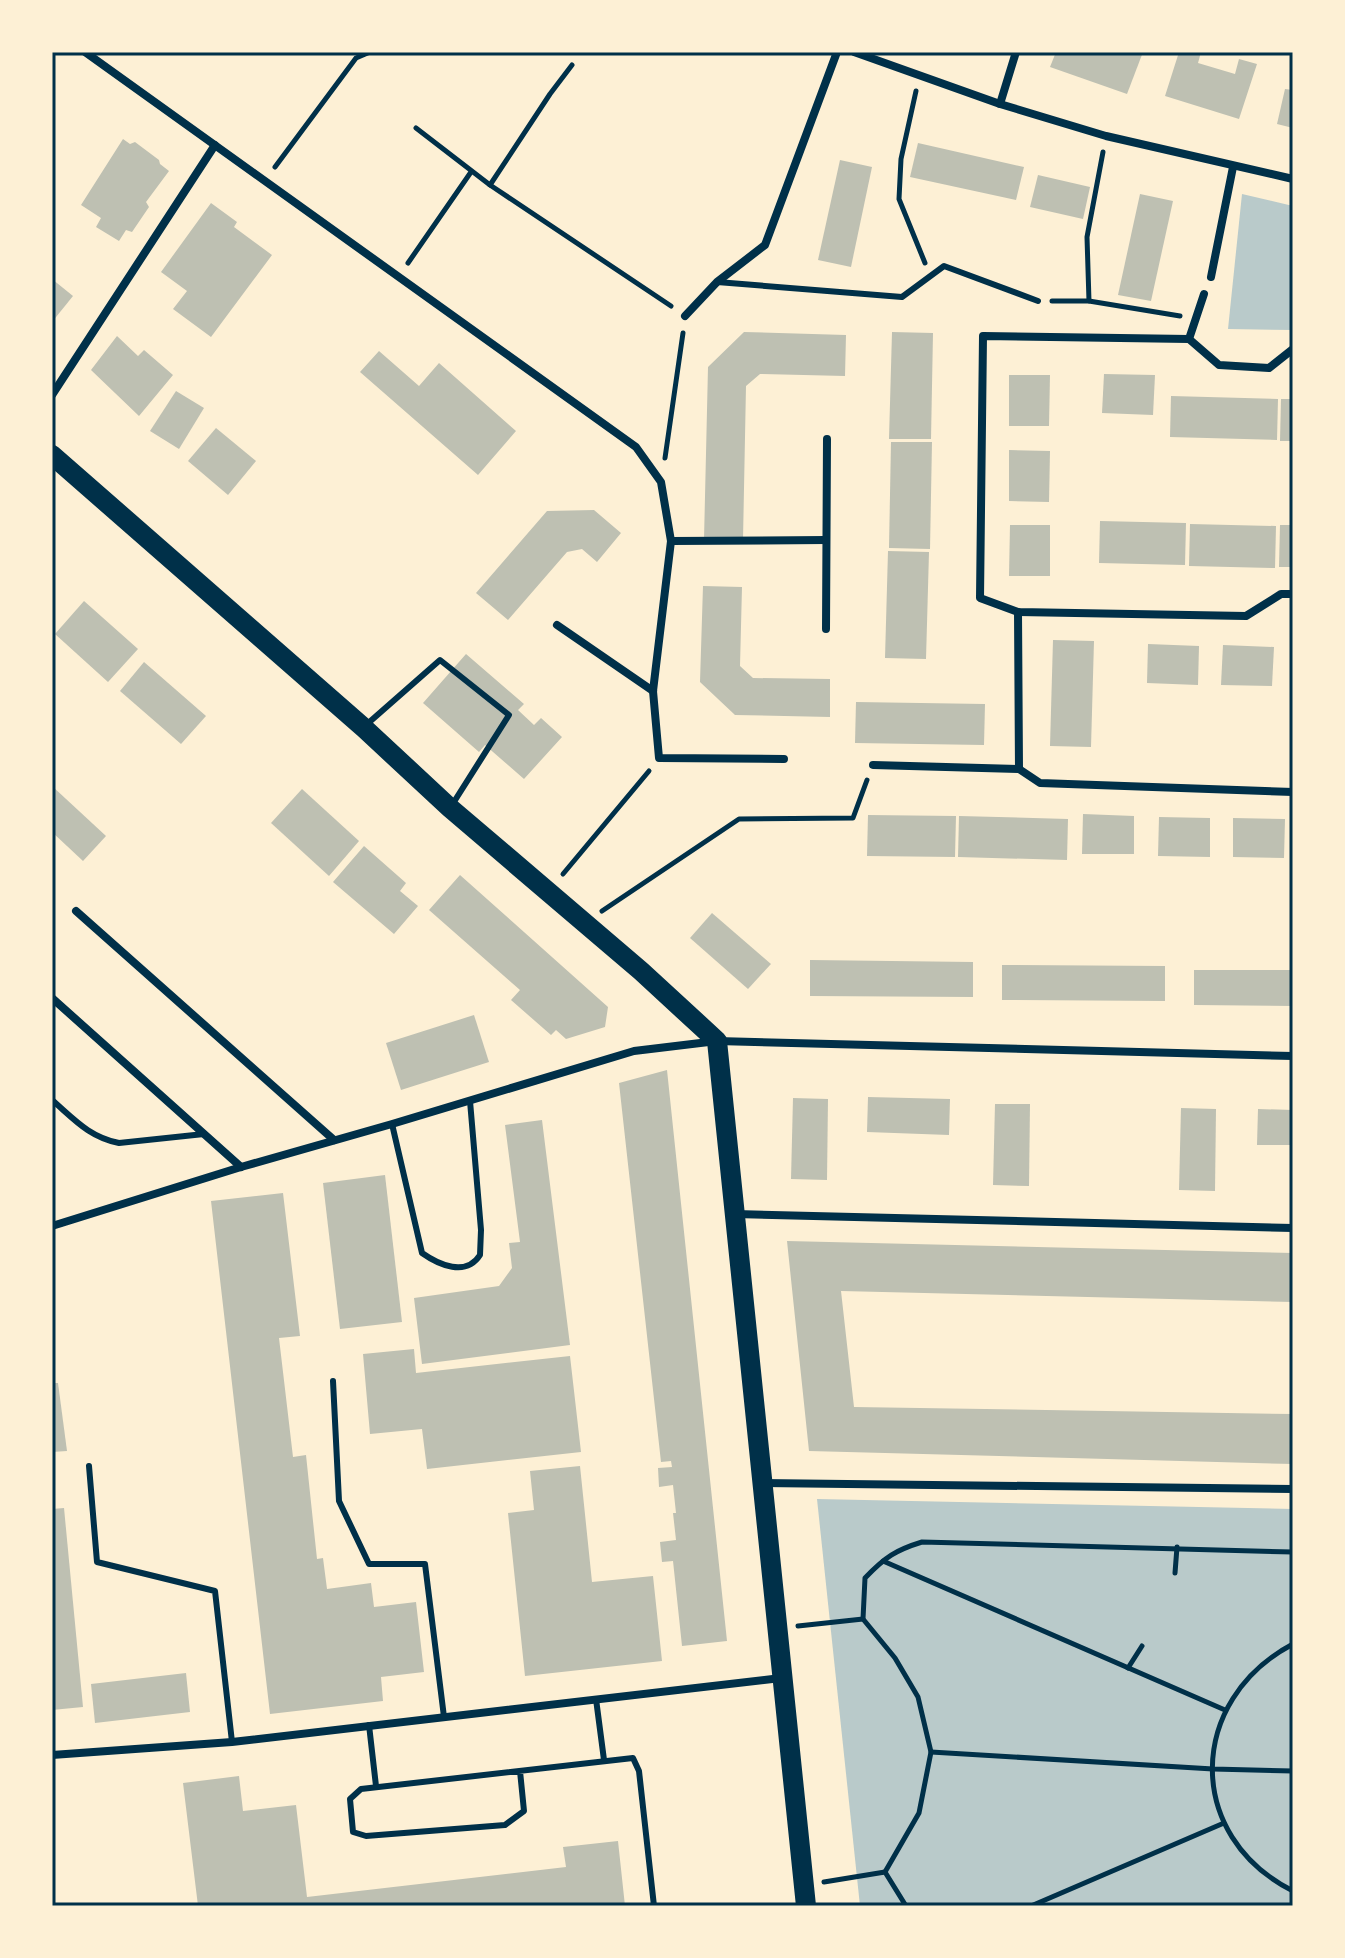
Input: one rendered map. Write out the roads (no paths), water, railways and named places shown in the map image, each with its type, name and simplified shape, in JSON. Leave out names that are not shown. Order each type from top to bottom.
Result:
[{"type":"main road","points":[[52,455],[717,1041],[806,1906]]},
{"type":"street","points":[[85,52],[636,447],[661,482],[671,541],[653,691],[659,758],[784,759]]},
{"type":"street","points":[[685,316],[717,282],[765,245],[837,52]]},
{"type":"street","points":[[854,52],[1000,104],[1106,136],[1293,179]]},
{"type":"street","points":[[1000,104],[1016,52]]},
{"type":"street","points":[[52,395],[215,145]]},
{"type":"street","points":[[1211,277],[1233,167]]},
{"type":"street","points":[[1189,339],[1204,294]]},
{"type":"street","points":[[1293,349],[1269,368],[1219,365],[1189,339],[983,336],[980,598],[1018,612],[1246,616],[1281,594],[1293,594]]},
{"type":"street","points":[[826,629],[827,439]]},
{"type":"street","points":[[671,541],[826,540]]},
{"type":"street","points":[[1018,612],[1019,769]]},
{"type":"street","points":[[557,625],[653,691]]},
{"type":"street","points":[[873,765],[1019,769],[1040,783],[1293,792]]},
{"type":"street","points":[[76,911],[334,1140]]},
{"type":"street","points":[[52,998],[241,1167]]},
{"type":"street","points":[[52,1226],[634,1051],[717,1041],[1293,1056]]},
{"type":"street","points":[[735,1214],[1293,1228]]},
{"type":"street","points":[[762,1483],[1293,1489]]},
{"type":"street","points":[[52,1755],[232,1742],[782,1678]]},
{"type":"lane","points":[[717,282],[902,297],[944,266],[1038,301]]},
{"type":"lane","points":[[364,728],[440,660],[509,715],[450,808]]},
{"type":"lane","points":[[52,1100],[93,1136],[105,1140],[119,1143],[204,1134]]},
{"type":"lane","points":[[392,1124],[422,1253],[445,1267],[469,1265],[480,1255],[481,1230],[470,1101]]},
{"type":"lane","points":[[333,1381],[339,1501],[369,1564],[425,1564],[444,1717]]},
{"type":"lane","points":[[89,1466],[97,1562],[215,1591],[232,1742]]},
{"type":"lane","points":[[596,1699],[604,1760]]},
{"type":"lane","points":[[369,1725],[376,1786]]},
{"type":"lane","points":[[520,1771],[524,1811],[505,1825],[366,1836],[353,1832],[350,1799],[361,1789],[633,1758],[639,1771],[654,1906]]}]
